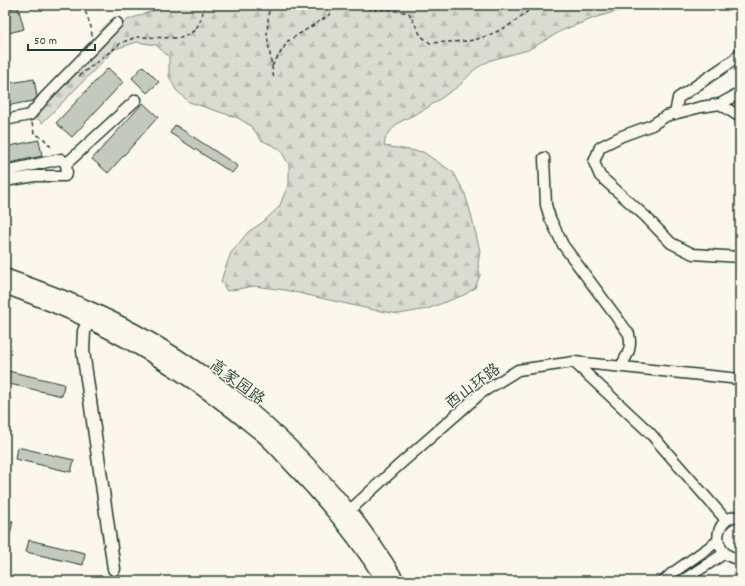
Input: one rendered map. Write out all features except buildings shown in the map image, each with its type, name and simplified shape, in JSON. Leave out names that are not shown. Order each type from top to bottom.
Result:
[{"type":"main road","name":"高家园路","points":[[5,276],[157,344],[208,378],[256,415],[300,455],[349,511],[388,565],[397,581]]},
{"type":"main road","name":"高家园路","points":[[5,286],[63,309],[91,315],[185,376],[259,432],[310,483],[341,518],[367,553],[384,581]]},
{"type":"street","points":[[5,120],[30,115],[45,97],[117,23]]},
{"type":"street","points":[[675,114],[678,98],[734,60],[740,53]]},
{"type":"street","points":[[740,93],[720,104],[666,116],[652,125],[622,136],[600,147],[594,162],[600,176],[645,216],[671,243],[693,254],[740,257]]},
{"type":"street","points":[[66,164],[136,100]]},
{"type":"street","points":[[720,104],[740,117]]},
{"type":"street","points":[[544,158],[546,205],[550,218],[563,245],[629,334],[631,343],[630,352],[621,366]]},
{"type":"street","points":[[5,171],[61,159],[66,164],[67,173],[64,176],[35,176],[5,181]]},
{"type":"street","points":[[91,315],[84,331],[83,351],[114,569]]},
{"type":"street","points":[[574,362],[650,433],[726,520]]},
{"type":"street","name":"西山环路","points":[[349,511],[481,393],[518,370],[574,362],[740,378]]},
{"type":"street","points":[[740,516],[732,517],[726,520],[719,532],[718,541],[725,553],[733,558],[740,559]]},
{"type":"street","points":[[664,581],[671,574],[718,541]]},
{"type":"street","points":[[682,581],[725,553]]},
{"type":"path","points":[[83,5],[91,27],[93,48]]},
{"type":"path","points":[[78,76],[83,74],[121,43],[136,37],[180,38],[187,36],[197,29],[205,5]]},
{"type":"path","points":[[266,5],[269,8],[267,35],[274,80]]},
{"type":"path","points":[[272,66],[288,41],[328,16],[336,5]]},
{"type":"path","points":[[360,5],[371,10],[387,9],[410,13],[421,36],[430,43],[468,41],[497,32],[526,14],[533,5]]},
{"type":"path","points":[[30,115],[34,133],[44,139],[51,147]]},
{"type":"green space","points":[[164,5],[638,5],[597,17],[563,30],[528,50],[491,60],[475,69],[460,85],[427,108],[398,123],[386,136],[384,146],[423,152],[454,173],[465,194],[480,251],[478,264],[480,275],[475,288],[464,295],[427,309],[399,314],[374,310],[285,290],[254,286],[227,291],[221,282],[231,253],[248,232],[263,222],[279,207],[289,183],[289,165],[280,149],[261,140],[251,126],[238,118],[189,102],[176,90],[169,76],[169,57],[156,45],[137,42],[115,49],[42,123],[36,117],[39,107],[127,20],[155,10]]}]
